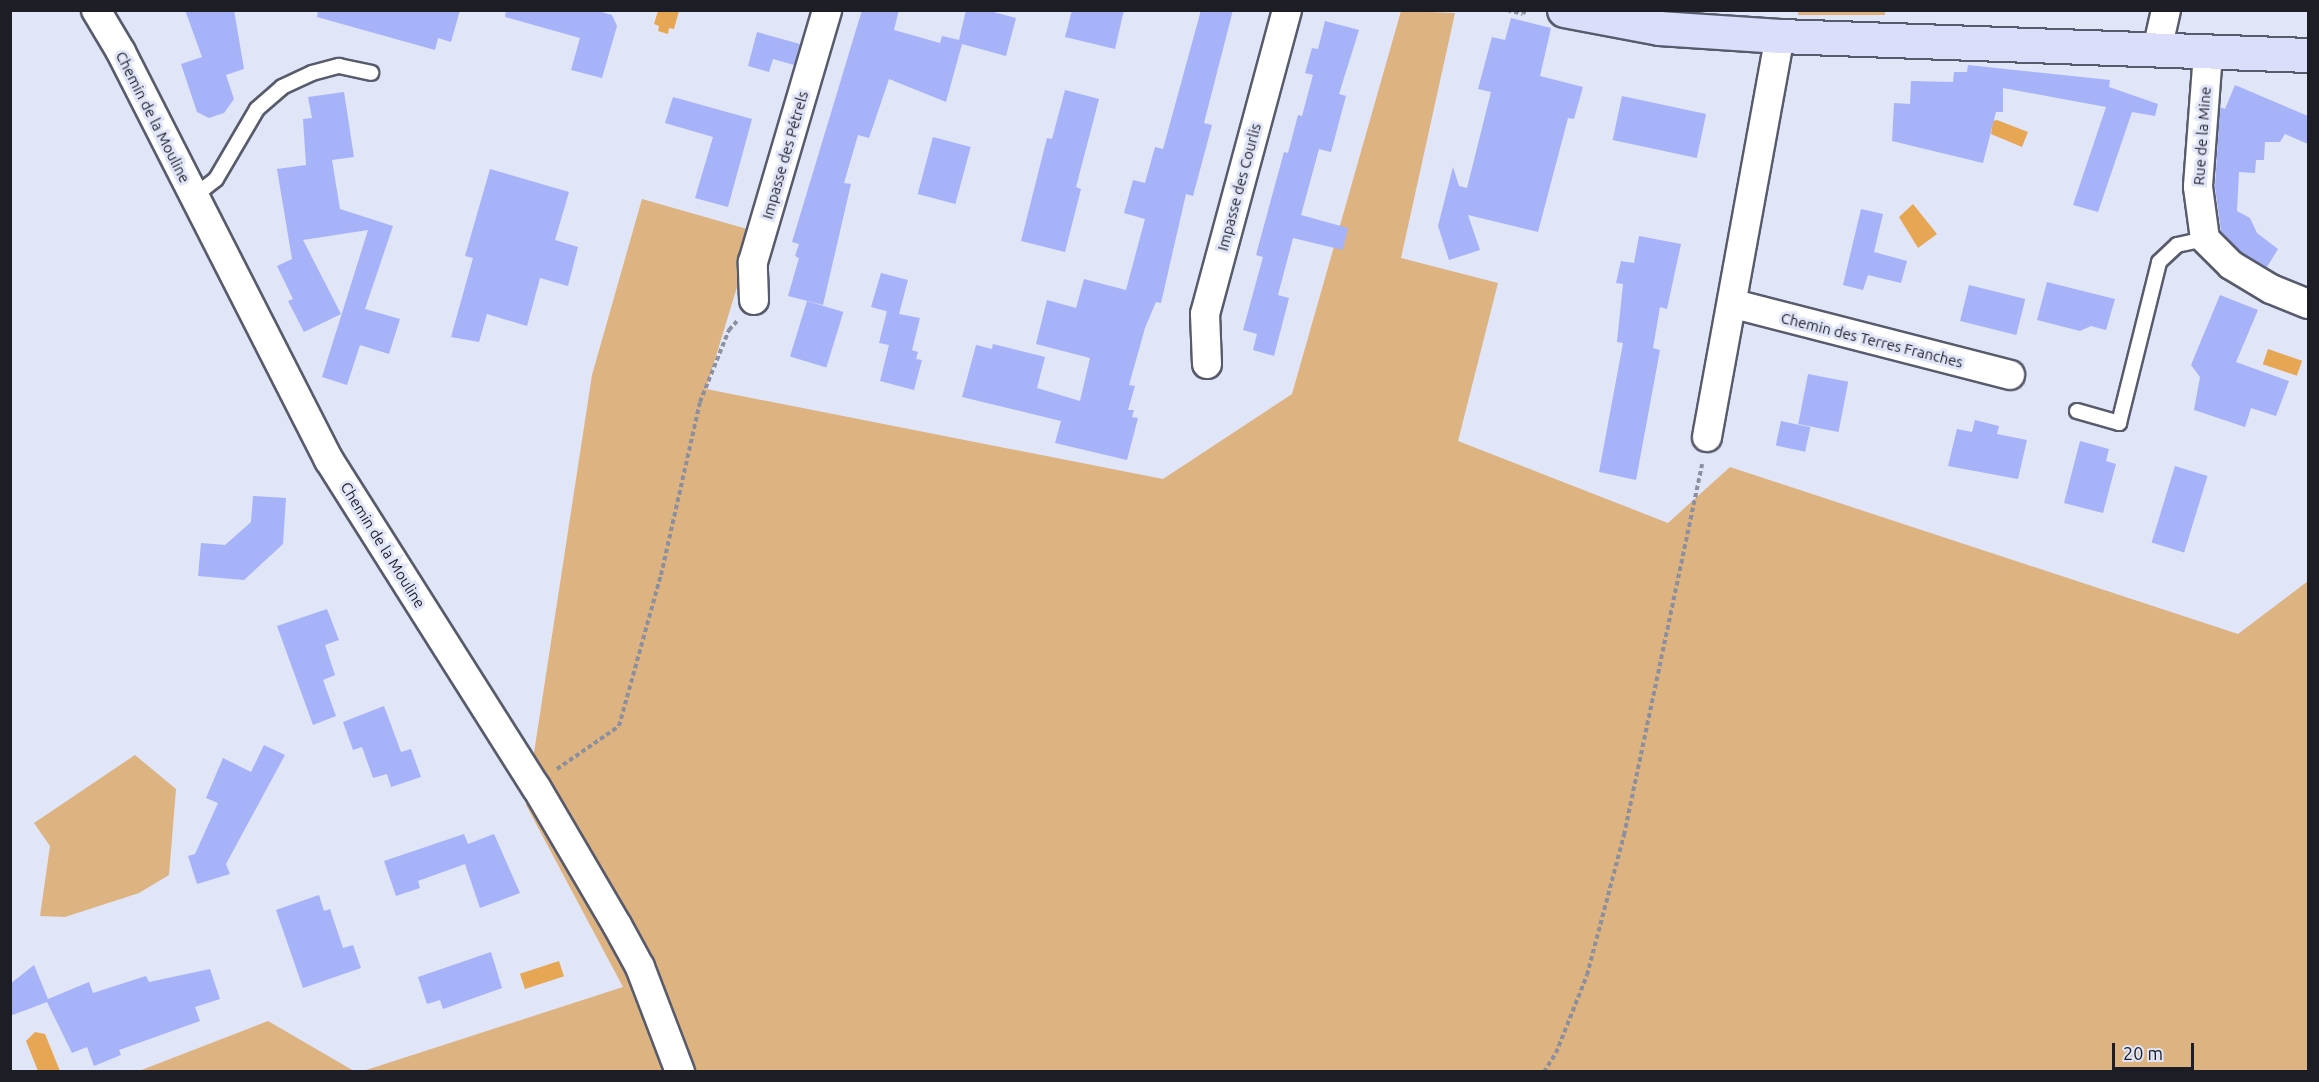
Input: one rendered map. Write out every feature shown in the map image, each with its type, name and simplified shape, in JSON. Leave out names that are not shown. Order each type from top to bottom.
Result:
[{"type":"main road","points":[[1564,10],[1659,28],[1780,36],[2308,55]]},
{"type":"street","name":"Chemin de la Mouline","points":[[96,10],[122,52],[193,196],[329,460],[536,787],[640,967],[680,1071]]},
{"type":"street","name":"Impasse des Pétrels","points":[[754,300],[753,262],[827,10]]},
{"type":"street","name":"Impasse des Courlis","points":[[1207,364],[1205,314],[1287,10]]},
{"type":"street","points":[[2157,50],[2166,10]]},
{"type":"street","points":[[1707,437],[1734,304],[1780,36]]},
{"type":"street","name":"Rue de la Mine","points":[[2205,239],[2198,187],[2208,53]]},
{"type":"street","points":[[2205,239],[2231,265],[2271,288],[2308,304]]},
{"type":"street","name":"Chemin des Terres Franches","points":[[1734,304],[2010,375]]},
{"type":"lane","points":[[193,196],[216,179],[257,109],[282,87],[312,73],[339,66],[371,73]]},
{"type":"lane","points":[[2077,411],[2119,423],[2159,262],[2176,245],[2205,239]]},
{"type":"path","points":[[1507,10],[1523,14],[1525,10]]},
{"type":"path","points":[[536,787],[546,776],[619,726],[661,575],[700,402],[729,330],[754,300]]},
{"type":"path","points":[[1544,1071],[1556,1053],[1587,975],[1624,835],[1707,437]]},
{"type":"shaded area","points":[[1798,10],[1885,11],[1885,15],[1798,15]]},
{"type":"shaded area","points":[[658,11],[679,11],[674,29],[669,28],[668,34],[658,31],[659,26],[654,24]]},
{"type":"shaded area","points":[[1401,11],[1455,13],[1401,258],[1498,283],[1458,441],[1668,523],[1730,467],[2238,634],[2308,581],[2308,1071],[360,1072],[623,987],[526,805],[592,375],[642,199],[754,231],[706,389],[1163,479],[1292,394]]},
{"type":"shaded area","points":[[1997,120],[2028,132],[2022,147],[1991,134],[1993,121]]},
{"type":"shaded area","points":[[1913,204],[1937,234],[1918,248],[1899,217]]},
{"type":"shaded area","points":[[2268,349],[2302,361],[2297,376],[2263,364]]},
{"type":"shaded area","points":[[135,755],[176,789],[169,875],[139,893],[65,917],[40,916],[50,846],[34,823]]},
{"type":"shaded area","points":[[559,961],[564,976],[525,989],[520,974]]},
{"type":"shaded area","points":[[268,1021],[354,1071],[139,1071]]},
{"type":"shaded area","points":[[35,1032],[45,1034],[60,1071],[38,1071],[26,1041]]},
{"type":"building","points":[[185,10],[234,10],[244,69],[226,75],[234,99],[224,113],[209,118],[197,112],[181,64],[202,57]]},
{"type":"building","points":[[318,10],[460,10],[451,42],[438,38],[435,50],[317,17]]},
{"type":"building","points":[[506,10],[595,10],[612,15],[617,26],[602,78],[571,70],[580,38],[505,17]]},
{"type":"building","points":[[862,10],[899,10],[894,30],[940,43],[942,36],[959,40],[966,10],[986,10],[1016,18],[1006,56],[962,44],[946,102],[889,79],[869,138],[858,135],[844,183],[851,184],[823,305],[788,296],[799,258],[795,256],[799,244],[792,242]]},
{"type":"building","points":[[1072,10],[1124,10],[1115,49],[1065,37]]},
{"type":"building","points":[[1201,10],[1233,10],[1204,123],[1212,125],[1193,196],[1186,194],[1161,303],[1156,302],[1145,328],[1129,385],[1135,386],[1128,410],[1134,410],[1132,417],[1138,418],[1127,460],[1055,443],[1061,421],[962,397],[976,345],[992,349],[993,344],[1045,357],[1037,388],[1080,401],[1090,358],[1036,344],[1047,300],[1076,308],[1084,279],[1126,290],[1145,219],[1124,213],[1133,180],[1145,183],[1155,147],[1163,149]]},
{"type":"building","points":[[1511,18],[1551,28],[1540,76],[1583,87],[1574,119],[1568,118],[1538,232],[1468,215],[1480,250],[1449,260],[1438,226],[1453,167],[1459,186],[1467,188],[1491,92],[1478,89],[1492,37],[1505,40]]},
{"type":"building","points":[[1325,21],[1359,30],[1339,94],[1346,96],[1331,152],[1319,149],[1301,215],[1348,228],[1343,250],[1293,238],[1278,295],[1289,298],[1274,356],[1253,350],[1257,334],[1243,330],[1263,257],[1256,255],[1284,152],[1288,153],[1298,115],[1302,116],[1313,75],[1305,73],[1312,48],[1318,49]]},
{"type":"building","points":[[757,32],[800,44],[794,65],[773,59],[769,72],[748,66]]},
{"type":"building","points":[[1968,65],[2110,80],[2109,87],[2158,104],[2155,116],[2132,112],[2098,212],[2073,205],[2106,107],[2003,88],[2003,112],[1996,112],[1983,163],[1892,141],[1894,103],[1910,104],[1911,81],[1953,82],[1954,72],[1967,72]]},
{"type":"building","points":[[2235,85],[2308,116],[2308,144],[2285,134],[2280,142],[2265,142],[2264,160],[2256,160],[2255,173],[2239,172],[2237,211],[2250,218],[2257,233],[2278,249],[2267,267],[2241,252],[2221,231],[2215,187],[2220,107],[2225,109]]},
{"type":"building","points":[[1065,90],[1099,99],[1076,187],[1081,189],[1065,252],[1021,241],[1047,138],[1052,139]]},
{"type":"building","points":[[344,92],[354,157],[332,160],[340,209],[393,226],[365,309],[400,319],[389,354],[360,345],[347,385],[322,377],[368,230],[303,240],[341,314],[304,332],[288,301],[293,299],[277,266],[292,259],[277,169],[306,165],[303,119],[312,118],[308,97]]},
{"type":"building","points":[[1622,96],[1706,114],[1697,158],[1613,140]]},
{"type":"building","points":[[673,97],[752,119],[728,207],[695,198],[713,137],[665,123]]},
{"type":"building","points":[[933,137],[971,147],[955,204],[918,194]]},
{"type":"building","points":[[490,169],[569,192],[555,240],[578,247],[568,286],[540,278],[527,326],[487,314],[479,342],[451,337],[473,258],[465,256]]},
{"type":"building","points":[[1861,209],[1883,214],[1874,252],[1907,261],[1901,283],[1868,275],[1863,290],[1843,285]]},
{"type":"building","points":[[1639,236],[1681,244],[1667,309],[1660,307],[1653,348],[1660,350],[1636,480],[1599,472],[1623,343],[1617,342],[1623,284],[1616,283],[1621,261],[1634,263]]},
{"type":"building","points":[[881,273],[908,280],[899,314],[920,318],[912,350],[918,352],[916,359],[922,360],[914,390],[880,381],[889,345],[879,343],[887,311],[871,307]]},
{"type":"building","points":[[2047,282],[2115,299],[2106,330],[2091,326],[2080,331],[2037,320]]},
{"type":"building","points":[[1969,285],[2025,299],[2016,335],[1960,321]]},
{"type":"building","points":[[2220,295],[2258,310],[2236,362],[2289,381],[2276,416],[2251,408],[2245,427],[2194,410],[2200,377],[2191,365]]},
{"type":"building","points":[[807,301],[843,312],[826,368],[790,356]]},
{"type":"building","points":[[1808,374],[1848,382],[1839,432],[1798,424]]},
{"type":"building","points":[[1975,420],[1999,426],[1997,434],[2027,440],[2018,479],[1948,466],[1957,429],[1972,432]]},
{"type":"building","points":[[1781,421],[1810,427],[1805,452],[1776,445]]},
{"type":"building","points":[[2080,441],[2109,449],[2106,461],[2116,464],[2103,513],[2064,503]]},
{"type":"building","points":[[2175,466],[2208,476],[2184,552],[2152,543]]},
{"type":"building","points":[[253,496],[286,498],[283,544],[244,580],[198,576],[201,543],[225,545],[251,522]]},
{"type":"building","points":[[327,609],[339,640],[325,645],[335,675],[323,680],[336,716],[313,725],[277,626]]},
{"type":"building","points":[[384,706],[401,752],[411,749],[421,777],[391,787],[387,774],[373,778],[362,747],[353,750],[343,722]]},
{"type":"building","points":[[264,745],[285,755],[226,864],[230,874],[197,884],[188,856],[195,854],[218,803],[206,798],[223,758],[251,772]]},
{"type":"building","points":[[464,834],[468,844],[494,834],[520,893],[480,908],[465,864],[418,881],[420,888],[396,896],[384,861]]},
{"type":"building","points":[[319,895],[324,911],[330,909],[343,948],[353,945],[361,968],[303,988],[276,910]]},
{"type":"building","points":[[491,952],[502,988],[443,1009],[440,1000],[427,1004],[418,977]]},
{"type":"building","points":[[34,965],[48,999],[89,982],[93,993],[146,976],[149,982],[210,969],[220,999],[195,1007],[200,1021],[119,1050],[121,1055],[94,1066],[87,1047],[72,1053],[47,1002],[10,1016],[10,984]]}]
